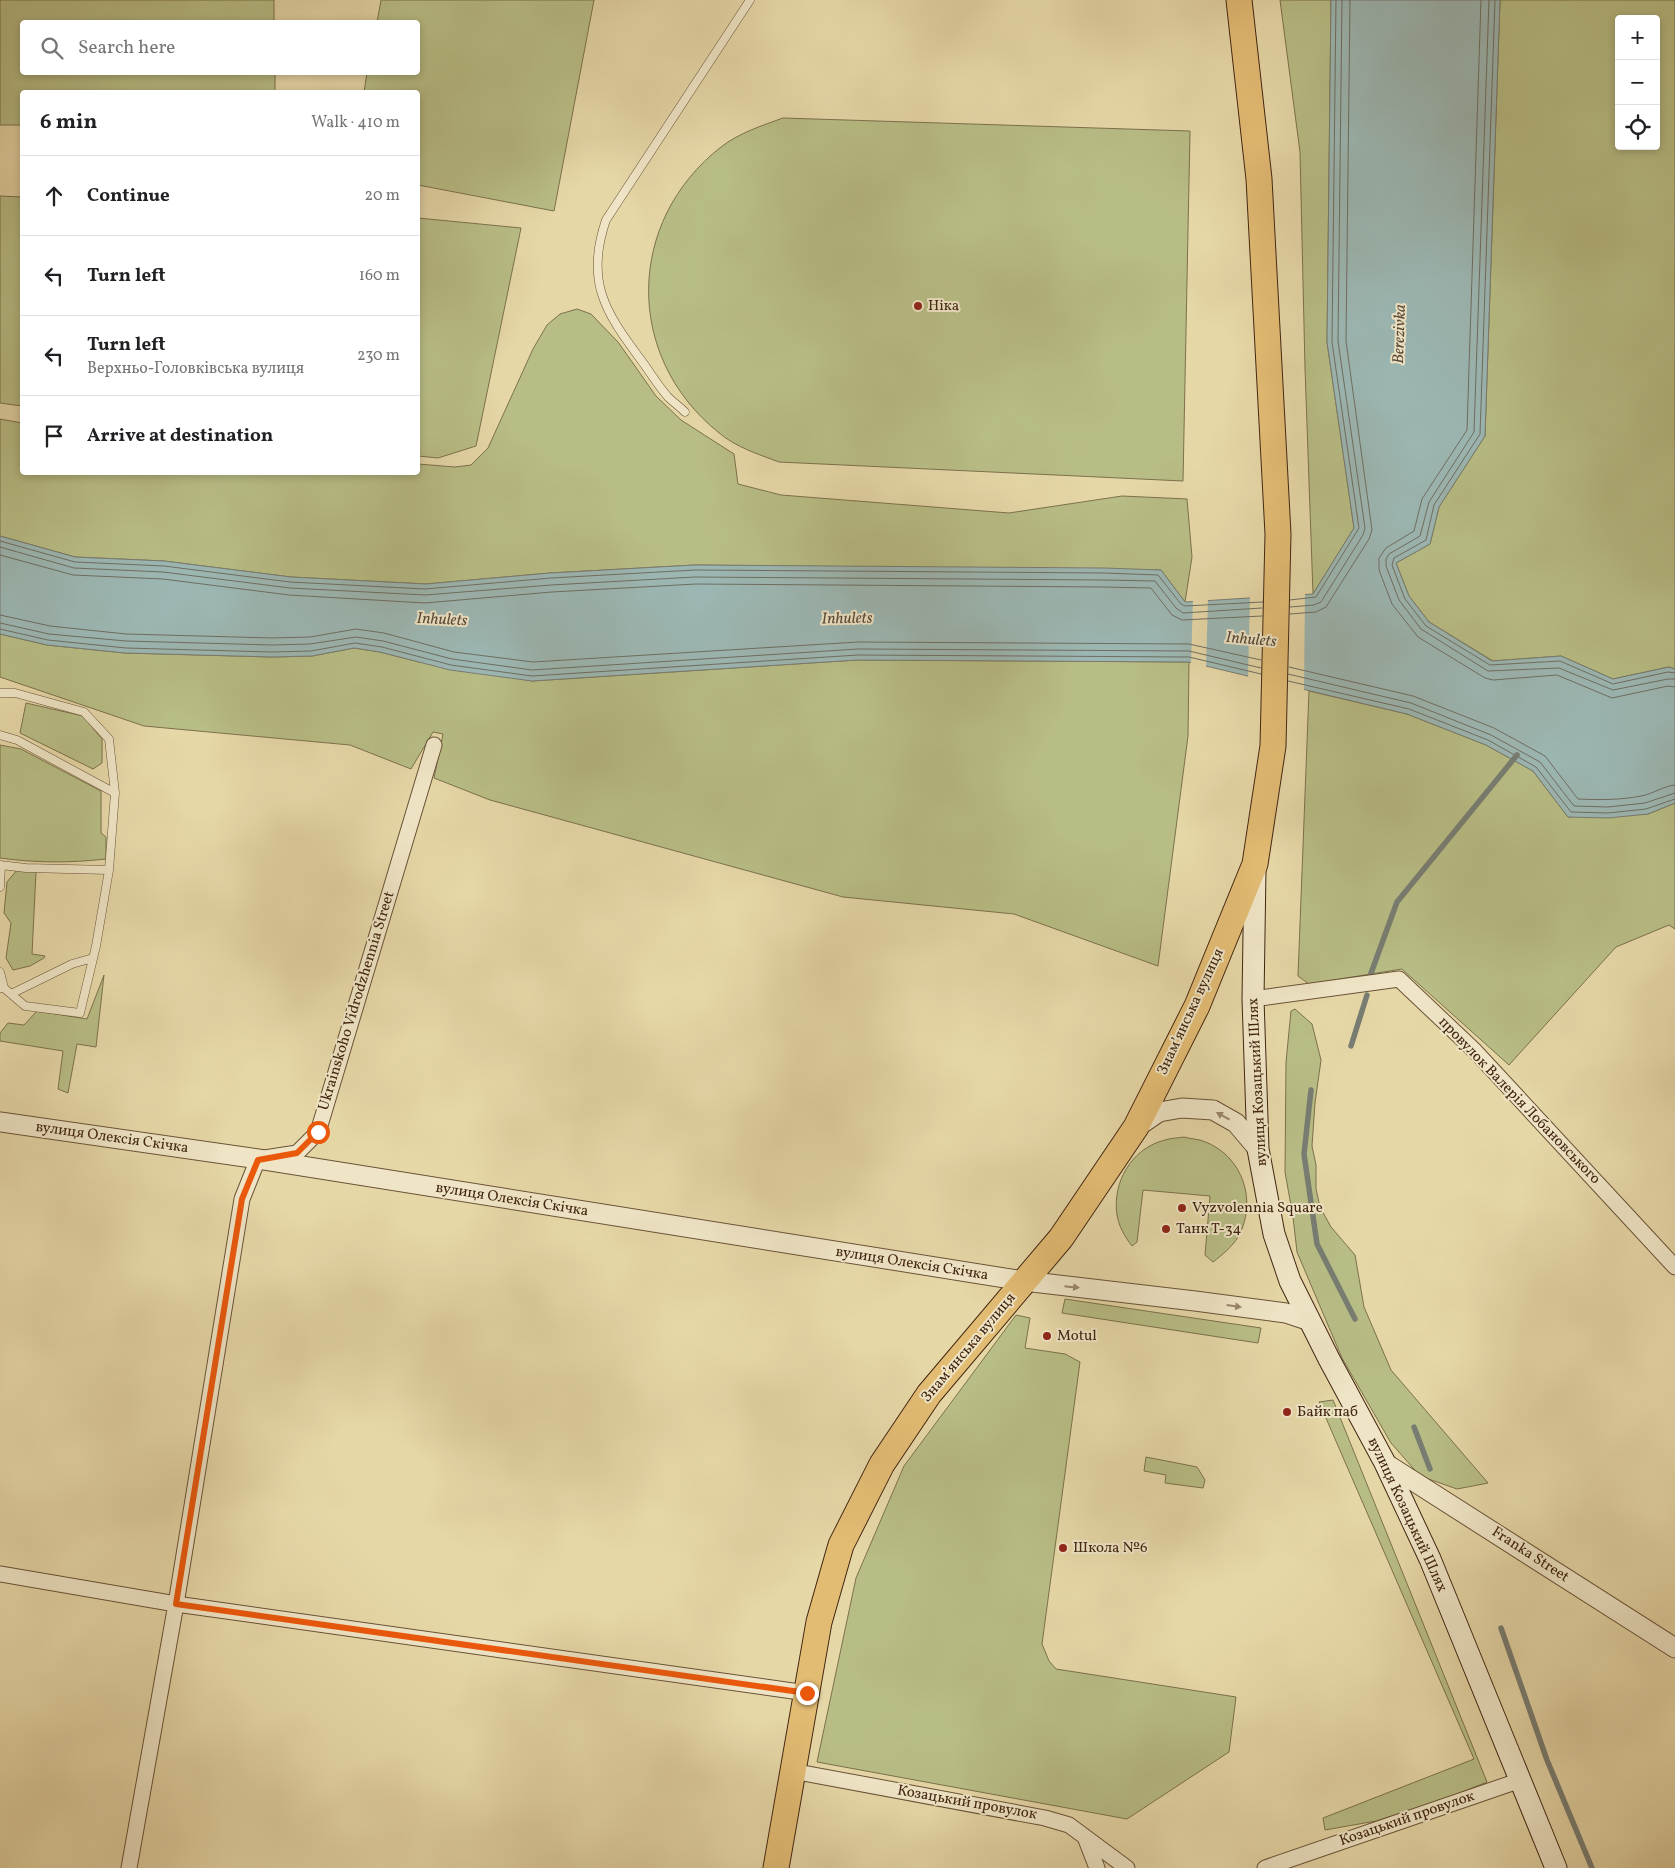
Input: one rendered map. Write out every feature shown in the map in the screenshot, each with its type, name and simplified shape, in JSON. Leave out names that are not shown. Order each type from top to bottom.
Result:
[{"type":"highway","name":"Знамʼянська вулиця","points":[[776,1868],[819,1622],[842,1545],[882,1464],[929,1394],[1062,1238],[1136,1127],[1197,1006],[1255,864],[1273,746],[1278,534],[1259,179],[1239,0]]},
{"type":"main road","name":"вулиця Козацький Шлях","points":[[1255,864],[1253,999],[1258,1149],[1274,1234],[1290,1281],[1385,1463],[1430,1559],[1556,1868]]},
{"type":"street","name":"Ukrainskoho Vidrodzhennia Street","points":[[258,1160],[297,1153],[318,1132],[434,745]]},
{"type":"street","name":"провулок Валерія Лобановського","points":[[1253,999],[1399,980],[1476,1051],[1675,1267]]},
{"type":"street","points":[[1136,1127],[1159,1112],[1182,1108],[1213,1110],[1236,1124],[1258,1149]]},
{"type":"street","name":"вулиця Олексія Скічка","points":[[0,1122],[258,1160],[1024,1281],[1196,1300],[1286,1313],[1310,1321]]},
{"type":"street","points":[[129,1868],[176,1604],[242,1199],[258,1160]]},
{"type":"street","name":"Franka Street","points":[[1385,1463],[1675,1648]]},
{"type":"street","points":[[0,1574],[176,1604],[807,1693]]},
{"type":"street","name":"Козацький провулок","points":[[792,1771],[1045,1818],[1069,1825],[1128,1868]]},
{"type":"street","name":"Козацький провулок","points":[[1264,1868],[1521,1780]]},
{"type":"street","points":[[1085,1837],[1097,1868]]},
{"type":"lane","points":[[685,412],[667,396],[617,328],[608,311],[601,293],[598,275],[600,237],[606,220],[750,0]]},
{"type":"lane","points":[[0,692],[15,693],[84,712],[109,739],[115,793],[109,870],[93,958],[80,1013],[25,1006],[2,988],[0,972]]},
{"type":"lane","points":[[0,735],[17,740],[115,793]]},
{"type":"lane","points":[[0,887],[0,865],[26,868],[109,870]]},
{"type":"lane","points":[[11,994],[72,964],[93,958]]},
{"type":"green space","points":[[0,0],[274,0],[274,20],[20,20],[20,75],[275,75],[275,90],[20,90],[20,125],[0,125]]},
{"type":"green space","points":[[381,0],[594,0],[554,211],[420,185],[420,90],[364,90],[367,75],[420,75],[420,20],[377,20]]},
{"type":"green space","points":[[1280,0],[1331,0],[1327,342],[1354,528],[1313,594],[1300,152]]},
{"type":"green space","points":[[1500,0],[1675,0],[1675,669],[1669,667],[1613,679],[1561,656],[1493,661],[1429,622],[1409,596],[1396,563],[1430,544],[1439,507],[1485,436]]},
{"type":"green space","name":"Ніка","points":[[783,118],[1190,131],[1183,481],[779,462],[739,446],[718,432],[687,401],[665,366],[653,328],[649,289],[654,250],[667,212],[690,177],[728,142],[750,130]]},
{"type":"green space","points":[[0,196],[20,197],[20,406],[0,403]]},
{"type":"green space","points":[[420,218],[521,228],[476,446],[438,458],[420,456]]},
{"type":"green space","points":[[577,309],[591,314],[618,342],[656,396],[681,420],[734,454],[738,484],[781,495],[1009,513],[1122,496],[1187,499],[1192,557],[1185,602],[1161,570],[695,565],[550,573],[426,584],[291,577],[164,561],[75,557],[0,536],[0,419],[20,423],[20,475],[420,475],[420,464],[455,467],[471,465],[488,448],[533,349],[547,325],[560,314]]},
{"type":"green space","points":[[0,634],[47,645],[125,653],[272,657],[312,656],[354,648],[380,652],[419,662],[532,681],[857,660],[1189,662],[1188,736],[1158,966],[1014,914],[843,897],[490,800],[434,778],[443,734],[433,732],[411,769],[350,745],[144,726],[0,677]]},
{"type":"green space","points":[[1309,691],[1407,714],[1486,745],[1533,771],[1568,817],[1648,814],[1675,803],[1675,929],[1669,925],[1616,947],[1509,1065],[1402,969],[1309,984],[1298,976]]},
{"type":"green space","points":[[26,703],[83,716],[102,739],[102,763],[93,769],[20,733]]},
{"type":"green space","points":[[0,745],[21,749],[101,791],[101,833],[106,837],[106,859],[53,862],[0,858]]},
{"type":"green space","points":[[17,870],[36,872],[32,954],[45,956],[30,966],[13,970],[6,958],[11,923],[4,913],[7,882]]},
{"type":"green space","points":[[104,975],[96,1047],[77,1044],[68,1093],[58,1089],[63,1051],[0,1041],[0,1033],[8,1023],[24,1025],[37,1011],[87,1019]]},
{"type":"green space","points":[[1295,1009],[1312,1024],[1321,1060],[1312,1146],[1316,1165],[1316,1189],[1320,1207],[1331,1227],[1355,1255],[1364,1307],[1391,1370],[1488,1483],[1457,1489],[1420,1476],[1391,1443],[1342,1358],[1297,1252],[1285,1172],[1286,1062],[1291,1011]]},
{"type":"green space","name":"Vyzvolennia Square","points":[[1184,1137],[1203,1141],[1217,1148],[1237,1168],[1243,1181],[1247,1209],[1244,1223],[1238,1237],[1213,1262],[1205,1255],[1210,1196],[1143,1190],[1137,1242],[1132,1246],[1123,1232],[1117,1215],[1116,1203],[1121,1179],[1134,1159],[1153,1144],[1167,1139]]},
{"type":"green space","points":[[1065,1299],[1261,1328],[1258,1343],[1062,1313]]},
{"type":"green space","name":"Школа №6","points":[[1016,1315],[1030,1318],[1025,1348],[1065,1354],[1080,1362],[1042,1644],[1049,1661],[1056,1669],[1236,1697],[1229,1752],[1127,1819],[817,1762],[856,1578],[904,1466]]},
{"type":"green space","points":[[1333,1400],[1487,1782],[1445,1799],[1376,1821],[1325,1830],[1323,1818],[1474,1759],[1319,1402]]},
{"type":"green space","points":[[1146,1457],[1197,1467],[1205,1480],[1203,1488],[1165,1483],[1166,1475],[1144,1471]]},
{"type":"water","points":[[1331,0],[1500,0],[1485,436],[1439,507],[1430,544],[1396,563],[1409,596],[1429,622],[1492,661],[1561,656],[1613,679],[1669,667],[1675,669],[1675,803],[1648,814],[1608,818],[1568,817],[1533,771],[1486,745],[1407,714],[1189,662],[857,660],[532,681],[450,670],[380,652],[354,648],[312,656],[272,657],[125,653],[47,645],[0,634],[0,536],[75,557],[164,561],[291,577],[426,584],[550,573],[695,565],[1104,568],[1161,570],[1185,602],[1313,594],[1354,528],[1327,342]]},
{"type":"pier","points":[[1305,592],[1304,692],[1248,679],[1250,595]]},
{"type":"pier","points":[[1208,598],[1206,669],[1191,665],[1193,599]]},
{"type":"waterway","points":[[1370,976],[1397,902],[1517,755]]},
{"type":"waterway","points":[[1351,1046],[1367,995]]},
{"type":"waterway","points":[[1311,1090],[1304,1154],[1317,1244],[1355,1319]]},
{"type":"waterway","points":[[1414,1427],[1430,1469]]},
{"type":"waterway","points":[[1501,1628],[1547,1760],[1592,1868]]},
{"type":"place","name":"Ніка","points":[[918,306]]},
{"type":"place","name":"Vyzvolennia Square","points":[[1182,1208]]},
{"type":"place","name":"Танк Т-34","points":[[1166,1229]]},
{"type":"place","name":"Motul","points":[[1047,1336]]},
{"type":"place","name":"Байк паб","points":[[1287,1412]]},
{"type":"place","name":"Школа №6","points":[[1063,1548]]},
{"type":"route","points":[[318,1132],[297,1153],[258,1160],[242,1199],[176,1604],[807,1693]]},
{"type":"water label","name":"Berezivka","points":[[1400,334]]},
{"type":"water label","name":"Inhulets","points":[[847,619]]},
{"type":"water label","name":"Inhulets","points":[[442,620]]},
{"type":"water label","name":"Inhulets","points":[[1251,640]]}]
